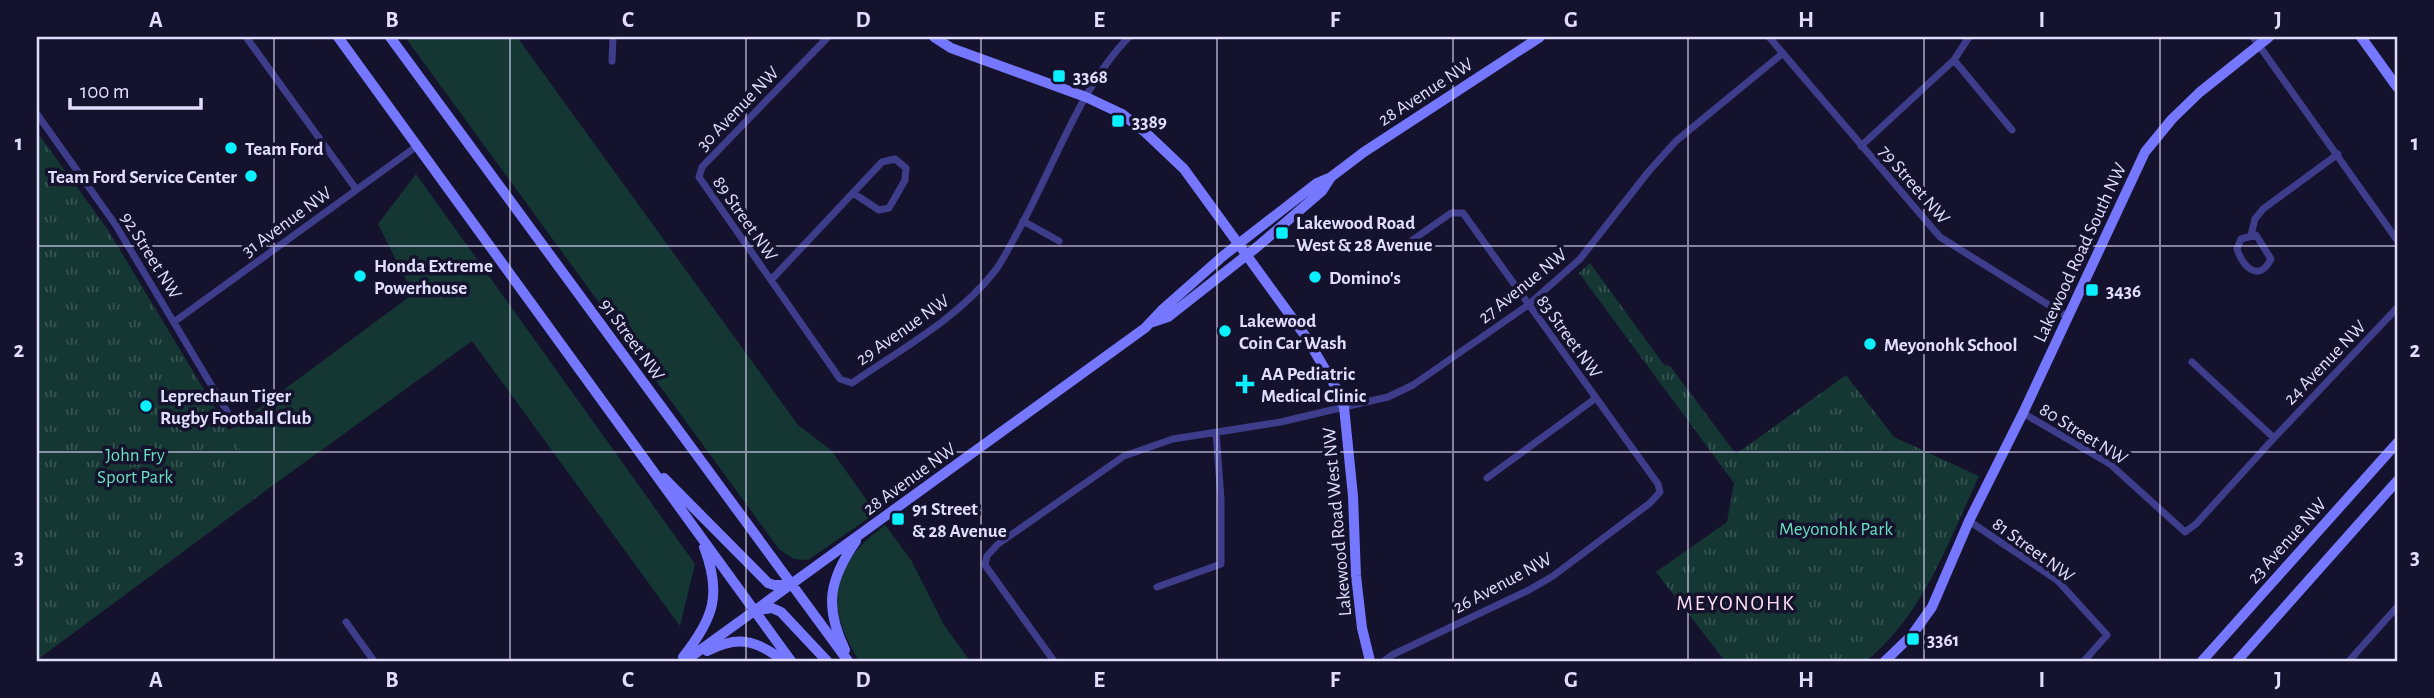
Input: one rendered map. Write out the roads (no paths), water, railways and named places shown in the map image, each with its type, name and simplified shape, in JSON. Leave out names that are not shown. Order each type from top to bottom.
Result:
[{"type":"street","points":[[246,37],[356,189]]},
{"type":"street","points":[[338,37],[792,661]]},
{"type":"street","name":"91 Street NW","points":[[390,37],[850,661]]},
{"type":"street","points":[[612,61],[613,37]]},
{"type":"street","name":"30 Avenue NW","points":[[698,172],[828,37]]},
{"type":"street","name":"Lakewood Road West NW","points":[[934,37],[951,48],[1086,97],[1122,114],[1184,169],[1306,337],[1335,386],[1344,407],[1353,496],[1356,576],[1362,628],[1370,661]]},
{"type":"street","name":"29 Avenue NW","points":[[840,379],[852,383],[963,306],[995,270],[1086,97],[1129,37]]},
{"type":"street","name":"28 Avenue NW","points":[[685,661],[1153,322],[1163,309],[1238,243],[1317,183],[1331,177],[1364,152],[1540,37]]},
{"type":"street","name":"79 Street NW","points":[[1769,37],[1940,237],[2068,317]]},
{"type":"street","points":[[1861,146],[1954,60],[1969,37]]},
{"type":"street","name":"Lakewood Road South NW","points":[[1885,661],[1912,635],[1932,607],[1969,522],[2145,152],[2172,119],[2200,92],[2256,41],[2269,37]]},
{"type":"street","points":[[2361,37],[2397,87]]},
{"type":"street","points":[[2256,41],[2397,240]]},
{"type":"street","name":"27 Avenue NW","points":[[1054,661],[985,565],[987,556],[998,544],[1124,456],[1173,439],[1281,422],[1388,397],[1413,385],[1528,305],[1580,259],[1676,141],[1783,53]]},
{"type":"street","points":[[1954,60],[2012,130]]},
{"type":"street","name":"92 Street NW","points":[[37,114],[116,224],[231,418]]},
{"type":"street","name":"31 Avenue NW","points":[[174,322],[417,146]]},
{"type":"street","points":[[2251,234],[2256,235],[2271,258],[2261,270],[2246,267],[2237,249],[2241,239],[2251,234],[2255,219],[2263,209],[2338,155]]},
{"type":"street","name":"89 Street NW","points":[[771,280],[853,193],[885,160],[895,159],[906,167],[905,180],[889,208],[879,210],[853,193]]},
{"type":"street","name":"89 Street NW","points":[[698,172],[701,181],[840,379]]},
{"type":"street","name":"28 Avenue NW","points":[[1153,322],[1168,317],[1247,255],[1322,191],[1331,177]]},
{"type":"street","name":"83 Street NW","points":[[1404,246],[1451,213],[1463,213],[1658,484],[1660,492]]},
{"type":"street","points":[[1023,221],[1059,242]]},
{"type":"street","name":"24 Avenue NW","points":[[2191,529],[2397,308]]},
{"type":"street","points":[[2192,362],[2274,438]]},
{"type":"street","name":"83 Street NW","points":[[1487,478],[1596,398]]},
{"type":"street","name":"80 Street NW","points":[[2023,413],[2110,464],[2185,532],[2191,529]]},
{"type":"street","points":[[1157,587],[1221,564],[1222,499],[1216,432]]},
{"type":"street","name":"23 Avenue NW","points":[[2202,661],[2397,443]]},
{"type":"street","points":[[651,467],[671,483],[768,583],[791,584]]},
{"type":"street","points":[[2237,661],[2397,481]]},
{"type":"street","name":"26 Avenue NW","points":[[1384,661],[1553,576],[1650,503],[1660,492]]},
{"type":"street","name":"81 Street NW","points":[[1969,522],[2057,580],[2107,635],[2084,661]]},
{"type":"street","points":[[685,661],[715,595],[712,567],[697,531]]},
{"type":"street","points":[[850,661],[836,627],[831,594],[839,567],[860,535]]},
{"type":"street","points":[[2349,661],[2397,607]]},
{"type":"street","points":[[754,611],[772,608],[781,612],[827,661]]},
{"type":"street","points":[[346,622],[374,661]]},
{"type":"street","points":[[685,661],[721,645],[741,641],[763,647],[784,661]]},
{"type":"place","name":"3368","points":[[1059,76]]},
{"type":"place","name":"3389","points":[[1118,121]]},
{"type":"place","name":"Team Ford","points":[[231,148]]},
{"type":"place","name":"Team Ford Service Center","points":[[251,176]]},
{"type":"place","name":"Lakewood Road West & 28 Avenue","points":[[1282,233]]},
{"type":"place","name":"Honda Extreme Powerhouse","points":[[360,276]]},
{"type":"place","name":"Domino's","points":[[1315,277]]},
{"type":"place","name":"3436","points":[[2092,290]]},
{"type":"place","name":"Lakewood Coin Car Wash","points":[[1225,331]]},
{"type":"place","name":"Meyonohk School","points":[[1870,344]]},
{"type":"place","name":"AA Pediatric Medical Clinic","points":[[1245,384]]},
{"type":"place","name":"Leprechaun Tiger Rugby Football Club","points":[[146,406]]},
{"type":"place","name":"91 Street & 28 Avenue","points":[[898,519]]},
{"type":"place","name":"3361","points":[[1913,639]]},
{"type":"district","name":"MEYONOHK","points":[[1736,603]]},
{"type":"park label","name":"John Fry Sport Park","points":[[135,465]]},
{"type":"park label","name":"Meyonohk Park","points":[[1836,528]]}]
